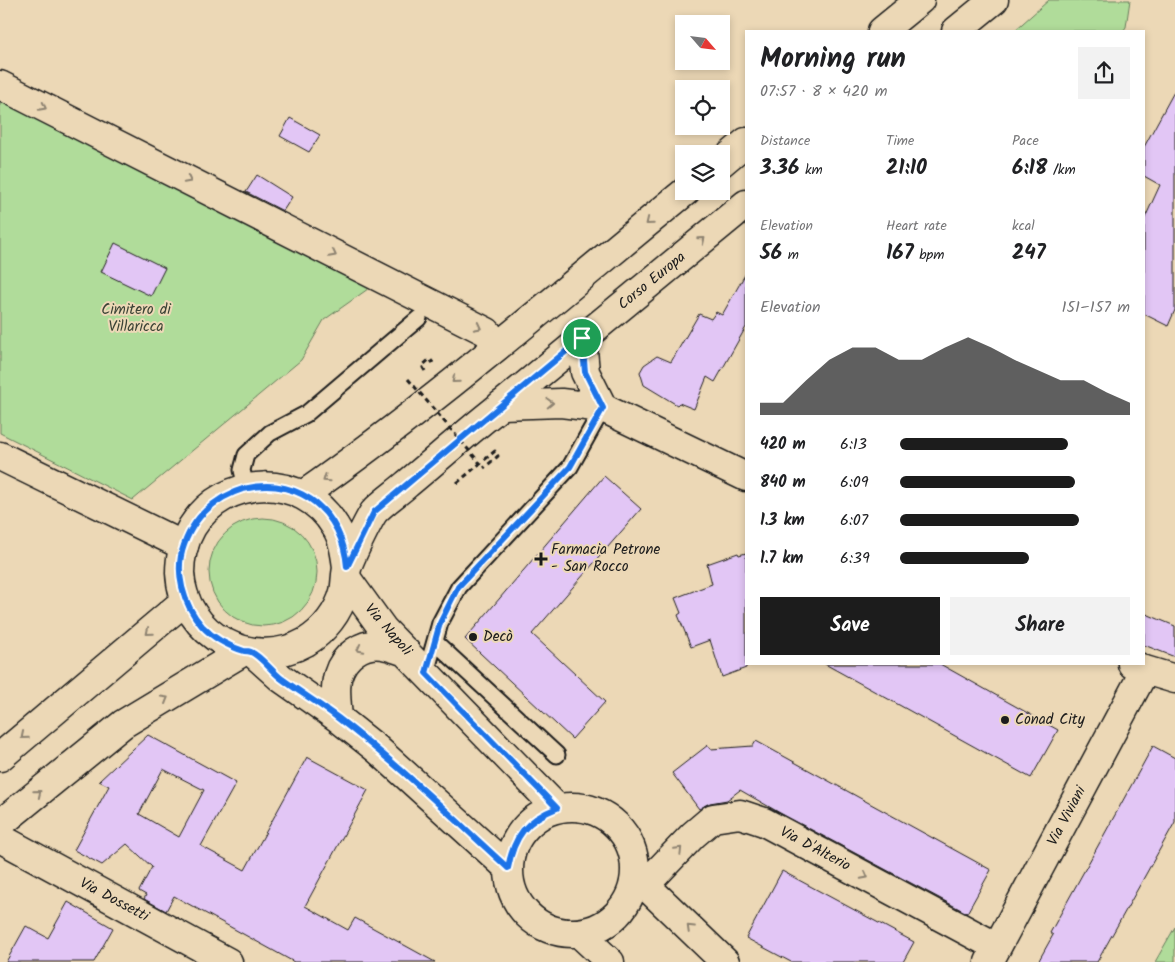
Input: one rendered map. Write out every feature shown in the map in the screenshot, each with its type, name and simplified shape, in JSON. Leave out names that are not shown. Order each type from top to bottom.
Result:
[{"type":"street","points":[[883,30],[920,0]]},
{"type":"street","points":[[957,30],[994,0]]},
{"type":"street","points":[[0,84],[487,332],[498,346]]},
{"type":"street","points":[[730,155],[745,143]]},
{"type":"street","points":[[303,495],[355,459],[498,346],[675,200]]},
{"type":"street","name":"Corso Europa","points":[[347,573],[374,512],[745,205]]},
{"type":"street","points":[[582,338],[585,372],[603,408]]},
{"type":"street","points":[[501,406],[561,403],[603,408],[745,477]]},
{"type":"street","points":[[0,456],[184,546]]},
{"type":"street","points":[[275,486],[303,495],[315,503],[335,525],[341,538],[347,573],[344,593],[339,607],[330,620],[309,640],[281,651],[267,653],[248,652],[229,646],[215,638],[203,627],[193,615],[186,600],[180,573],[184,546],[193,526],[207,508],[232,492],[246,488],[275,486]]},
{"type":"street","name":"Via Napoli","points":[[347,573],[383,629],[557,808]]},
{"type":"street","points":[[0,757],[186,600]]},
{"type":"street","points":[[338,718],[338,675],[344,662],[355,650],[369,645],[384,645],[406,652]]},
{"type":"street","points":[[248,652],[377,749],[508,868]]},
{"type":"street","points":[[0,824],[123,724],[248,652]]},
{"type":"street","points":[[1138,667],[1175,679]]},
{"type":"street","name":"Via Viviani","points":[[993,955],[1138,667]]},
{"type":"street","points":[[640,883],[621,910],[609,921],[595,929],[579,933],[561,933],[544,927],[529,917],[518,903],[510,886],[508,868],[511,852],[518,837],[528,824],[542,814],[557,808],[574,806],[592,810],[608,818],[622,830],[631,846],[640,883],[725,962]]},
{"type":"street","name":"Via D'Alterio","points":[[640,883],[713,818],[740,814],[764,822],[993,955]]},
{"type":"street","name":"Via Dossetti","points":[[0,838],[228,962]]},
{"type":"street","points":[[579,933],[610,962]]},
{"type":"lane","points":[[246,488],[242,470],[246,455],[270,433],[306,414],[419,318]]},
{"type":"lane","points":[[426,673],[440,623],[458,587],[570,467],[603,408]]},
{"type":"lane","points":[[435,642],[557,755]]},
{"type":"path","points":[[408,379],[484,468],[498,456],[494,451],[457,483]]},
{"type":"green space","points":[[1049,0],[1130,0],[1126,27],[1124,30],[1015,30]]},
{"type":"green space","name":"Cimitero di Villaricca","points":[[0,99],[375,284],[324,320],[301,360],[133,500],[0,433]]},
{"type":"green space","points":[[263,518],[284,522],[301,534],[313,551],[317,572],[313,593],[301,610],[284,622],[263,626],[242,622],[225,610],[213,593],[209,572],[213,551],[225,534],[242,522]]},
{"type":"green space","points":[[1175,927],[1175,962],[1155,962]]},
{"type":"building","points":[[1175,90],[1175,310],[1168,326],[1145,314],[1145,218],[1160,185],[1145,177],[1145,145]]},
{"type":"building","points":[[290,118],[320,135],[309,152],[280,136]]},
{"type":"building","points":[[257,175],[292,197],[283,211],[246,192]]},
{"type":"building","points":[[115,243],[165,268],[151,296],[101,272]]},
{"type":"building","points":[[745,275],[745,329],[715,382],[707,377],[694,409],[679,403],[677,405],[644,385],[640,372],[644,365],[657,356],[671,362],[699,314],[711,319],[716,312],[722,315]]},
{"type":"building","points":[[604,476],[641,509],[532,634],[605,702],[572,739],[465,639]]},
{"type":"building","points":[[738,553],[739,555],[745,553],[746,668],[722,677],[710,640],[691,647],[678,615],[681,613],[675,598],[712,584],[707,564]]},
{"type":"building","points":[[1145,613],[1175,626],[1175,657],[1145,645]]},
{"type":"building","points":[[827,665],[942,665],[1058,730],[1031,778]]},
{"type":"building","points":[[148,735],[236,783],[201,846],[245,870],[307,757],[368,790],[305,906],[348,930],[355,918],[435,962],[294,962],[174,896],[166,911],[144,899],[146,895],[139,891],[152,867],[127,844],[102,865],[74,850],[109,786],[99,781]],"holes":[[[163,769],[204,790],[179,837],[139,814]]]},
{"type":"building","points":[[756,741],[991,870],[967,913],[740,790],[727,800],[710,803],[699,809],[672,773],[708,745],[711,749],[753,746]]},
{"type":"building","points":[[1153,746],[1175,758],[1175,822],[1097,962],[1038,962],[1053,935],[1050,933]]},
{"type":"building","points":[[782,871],[914,942],[903,962],[791,962],[746,938]]},
{"type":"building","points":[[68,902],[113,928],[94,962],[6,962],[26,926],[48,938]]},
{"type":"place","name":"Farmacia Petrone - San Rocco","points":[[541,559]]},
{"type":"place","name":"Decò","points":[[473,637]]},
{"type":"place","name":"Conad City","points":[[1005,720]]},
{"type":"route","points":[[582,338],[585,372],[603,408],[570,467],[458,587],[440,623],[426,673],[557,808],[542,814],[528,824],[518,837],[511,852],[508,868],[377,749],[338,718],[281,678],[252,652],[229,646],[215,638],[203,627],[193,615],[186,600],[180,573],[181,560],[189,532],[207,508],[232,492],[260,486],[275,486],[303,495],[326,513],[335,525],[341,538],[346,552],[347,567],[374,512],[582,338]]}]
